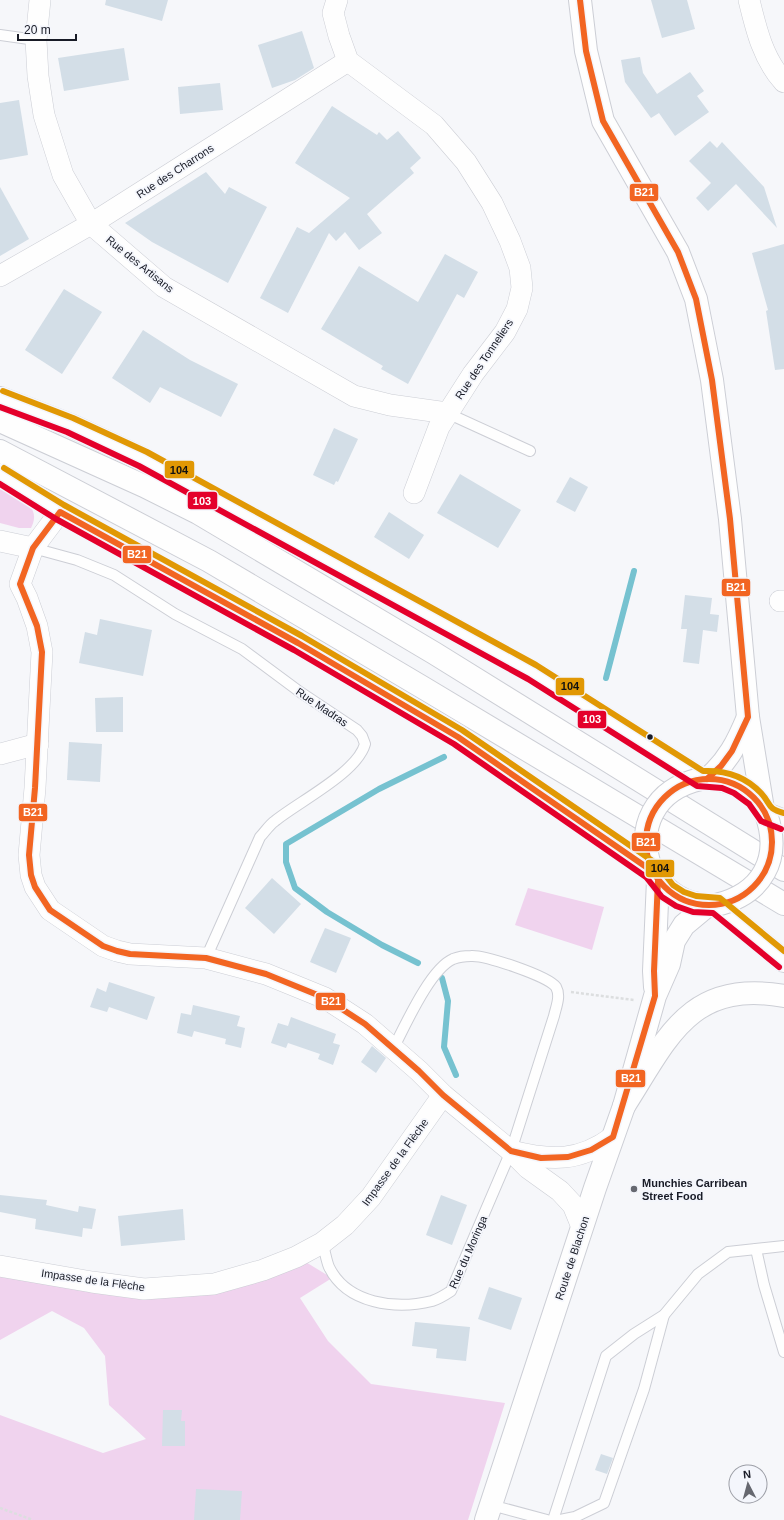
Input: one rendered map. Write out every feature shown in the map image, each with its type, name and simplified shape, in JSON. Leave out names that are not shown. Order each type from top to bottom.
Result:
[{"type":"main road","points":[[0,475],[60,512],[298,643],[458,737],[655,876],[668,891],[680,899],[694,904],[712,905],[731,901],[744,894],[756,884],[765,872],[770,858],[772,844],[771,815],[748,717],[730,519],[712,380],[696,299],[678,252],[603,121],[586,51],[580,0]]},
{"type":"main road","points":[[0,398],[70,425],[144,459],[532,672],[704,779],[733,783],[745,790],[771,815]]},
{"type":"main road","points":[[0,421],[144,486],[198,513],[434,653],[784,870]]},
{"type":"main road","points":[[0,451],[209,561],[422,686],[784,904]]},
{"type":"main road","points":[[655,876],[647,859],[645,841],[648,823],[653,812],[659,802],[678,786],[704,779],[726,762],[737,744],[748,717]]},
{"type":"main road","name":"Route de Blachon","points":[[655,876],[655,1000]]},
{"type":"main road","points":[[712,905],[784,961]]},
{"type":"main road","name":"Route de Blachon","points":[[489,1512],[582,1227],[624,1106],[655,1000],[669,964],[678,933],[693,917],[712,905]]},
{"type":"main road","points":[[624,1106],[671,1034],[692,1012],[702,1005],[723,996],[756,993],[784,996]]},
{"type":"street","name":"Rue des Artisans","points":[[40,0],[36,40],[38,76],[44,115],[52,145],[63,175],[91,224],[164,287],[354,396],[390,405],[447,413]]},
{"type":"street","points":[[337,0],[333,13],[338,36],[348,61]]},
{"type":"street","points":[[749,0],[758,37],[777,74],[784,82]]},
{"type":"street","name":"Rue des Charrons","points":[[0,276],[91,224],[348,61]]},
{"type":"street","name":"Rue des Tonneliers","points":[[348,61],[434,125],[466,162],[492,203],[510,241],[520,268],[522,288],[517,309],[505,332],[447,413],[439,427],[414,494]]},
{"type":"street","points":[[60,512],[33,548],[20,584],[27,598],[37,626],[42,652],[38,744],[30,861],[31,875],[35,887],[50,910],[103,946],[117,951],[130,954],[206,958],[266,974],[325,998],[365,1024],[419,1071],[443,1095],[511,1151],[528,1168],[567,1198],[573,1205],[582,1227]]},
{"type":"street","points":[[0,541],[33,548]]},
{"type":"street","points":[[0,754],[38,744]]},
{"type":"street","name":"Impasse de la Flèche","points":[[0,1266],[92,1282],[144,1289],[221,1282],[263,1270],[296,1257],[322,1243],[345,1225],[371,1197],[443,1095]]},
{"type":"street","points":[[511,1151],[541,1158],[568,1157],[591,1150],[613,1137]]},
{"type":"lane","points":[[0,35],[36,40]]},
{"type":"lane","points":[[447,413],[530,451]]},
{"type":"lane","name":"Rue Madras","points":[[33,548],[76,560],[114,575],[130,584],[192,624],[242,649],[300,692],[357,730],[362,736],[365,744],[360,756],[322,789],[273,822],[260,837],[206,958]]},
{"type":"lane","points":[[393,1048],[432,978],[453,959],[472,955],[503,962],[547,980],[556,987],[557,990]]},
{"type":"lane","name":"Rue du Moringa","points":[[322,1243],[329,1267],[345,1287],[363,1298],[385,1304],[410,1305],[434,1301],[451,1291],[463,1267],[511,1151],[554,1016],[559,996],[557,990]]},
{"type":"lane","points":[[553,1520],[606,1356],[634,1334],[664,1315],[698,1274],[728,1252],[784,1246]]},
{"type":"lane","points":[[756,1249],[764,1285],[784,1352]]},
{"type":"lane","points":[[560,1520],[575,1517],[604,1503],[644,1389],[664,1315]]},
{"type":"lane","points":[[489,1512],[547,1520]]},
{"type":"path","points":[[557,990],[655,1000]]},
{"type":"path","points":[[0,1508],[33,1520]]},
{"type":"shaded area","points":[[0,488],[20,499],[31,508],[34,513],[34,520],[31,528],[19,528],[0,523]]},
{"type":"shaded area","points":[[528,888],[604,907],[592,950],[515,925]]},
{"type":"shaded area","points":[[304,1261],[332,1278],[300,1298],[328,1341],[371,1384],[505,1403],[468,1520],[0,1520],[0,1415],[103,1453],[146,1439],[109,1405],[105,1356],[84,1328],[52,1311],[0,1340],[0,1274],[165,1297]]},
{"type":"building","points":[[106,0],[168,0],[162,21],[105,5]]},
{"type":"building","points":[[651,0],[687,0],[695,29],[662,38]]},
{"type":"building","points":[[302,31],[314,68],[295,80],[272,88],[258,45]]},
{"type":"building","points":[[124,48],[129,80],[64,91],[58,58]]},
{"type":"building","points":[[640,57],[643,73],[657,94],[690,72],[704,91],[697,96],[709,112],[675,136],[659,113],[651,118],[625,82],[621,60]]},
{"type":"building","points":[[220,83],[223,110],[180,114],[178,87]]},
{"type":"building","points":[[19,100],[28,155],[0,160],[0,103]]},
{"type":"building","points":[[332,106],[377,135],[379,132],[387,140],[398,131],[421,158],[410,168],[414,173],[367,214],[382,233],[359,250],[345,232],[336,241],[329,233],[288,313],[260,298],[297,227],[309,233],[350,198],[295,163]]},
{"type":"building","points":[[710,141],[717,148],[722,142],[764,187],[777,228],[736,184],[708,211],[696,198],[711,183],[689,161]]},
{"type":"building","points":[[206,172],[225,194],[229,187],[267,207],[228,283],[152,242],[125,223]]},
{"type":"building","points":[[0,187],[29,239],[0,256]]},
{"type":"building","points":[[784,244],[784,369],[775,370],[766,311],[768,310],[752,253]]},
{"type":"building","points":[[445,254],[478,272],[464,298],[457,294],[408,384],[381,369],[383,366],[321,329],[359,266],[418,302]]},
{"type":"building","points":[[64,289],[102,312],[62,374],[25,350]]},
{"type":"building","points":[[143,330],[190,360],[238,384],[221,417],[160,387],[150,403],[112,378]]},
{"type":"building","points":[[334,428],[358,439],[338,482],[336,481],[334,485],[313,475]]},
{"type":"building","points":[[460,474],[521,510],[498,548],[437,513]]},
{"type":"building","points":[[570,477],[588,487],[575,512],[556,502]]},
{"type":"building","points":[[389,512],[424,535],[409,559],[374,537]]},
{"type":"building","points":[[685,595],[712,598],[710,614],[719,615],[717,632],[703,630],[699,664],[683,662],[687,629],[681,629]]},
{"type":"building","points":[[100,619],[152,630],[143,676],[79,663],[85,632],[97,635]]},
{"type":"building","points":[[123,697],[123,732],[96,732],[95,698]]},
{"type":"building","points":[[69,742],[102,744],[100,782],[67,780]]},
{"type":"building","points":[[272,878],[301,904],[274,934],[245,908]]},
{"type":"building","points":[[325,928],[351,938],[336,973],[310,962]]},
{"type":"building","points":[[109,982],[155,997],[147,1020],[109,1007],[107,1012],[90,1007],[97,988],[106,992]]},
{"type":"building","points":[[193,1005],[240,1016],[237,1026],[245,1028],[241,1048],[225,1044],[226,1039],[194,1031],[192,1037],[177,1033],[181,1013],[191,1015]]},
{"type":"building","points":[[291,1017],[336,1034],[333,1043],[340,1045],[333,1065],[318,1059],[320,1054],[288,1043],[286,1048],[271,1043],[278,1023],[288,1026]]},
{"type":"building","points":[[372,1046],[386,1058],[376,1073],[361,1062]]},
{"type":"building","points":[[0,1195],[47,1200],[46,1205],[78,1212],[79,1206],[96,1209],[92,1229],[83,1228],[82,1237],[35,1229],[36,1219],[0,1212]]},
{"type":"building","points":[[441,1195],[467,1205],[452,1245],[426,1235]]},
{"type":"building","points":[[183,1209],[185,1240],[121,1246],[118,1216]]},
{"type":"building","points":[[489,1287],[522,1298],[511,1330],[478,1319]]},
{"type":"building","points":[[415,1322],[470,1327],[466,1361],[436,1358],[437,1349],[412,1346]]},
{"type":"building","points":[[163,1410],[182,1410],[181,1421],[185,1421],[185,1446],[162,1446]]},
{"type":"building","points":[[601,1454],[613,1458],[607,1474],[595,1470]]},
{"type":"building","points":[[196,1489],[242,1491],[240,1520],[194,1520]]},
{"type":"waterway","points":[[606,678],[634,571]]},
{"type":"waterway","points":[[418,963],[382,945],[327,912],[295,888],[286,862],[286,844],[379,789],[444,757]]},
{"type":"waterway","points":[[442,978],[448,1001],[444,1047],[456,1075]]},
{"type":"transit line","name":"B21","points":[[580,0],[586,51],[603,121],[678,252],[696,299],[712,380],[730,519],[748,717],[732,751],[721,766],[707,779]]},
{"type":"transit line","name":"104","points":[[3,391],[73,418],[147,452],[536,665],[703,771],[727,773],[742,779],[755,787],[772,808],[784,813]]},
{"type":"transit line","name":"103","points":[[0,407],[67,432],[139,466],[528,679],[697,786],[722,788],[734,793],[749,804],[761,821],[781,829]]},
{"type":"transit line","name":"104","points":[[4,468],[64,505],[302,636],[462,730],[657,864],[673,885],[684,892],[696,896],[720,898],[784,951]]},
{"type":"transit line","name":"103","points":[[0,484],[56,519],[294,650],[454,744],[646,877],[662,897],[676,906],[693,912],[713,913],[779,967]]},
{"type":"transit line","name":"B21","points":[[652,871],[458,737],[298,643],[60,512],[33,548],[20,584],[37,626],[42,652],[35,788],[29,855],[31,875],[35,887],[50,910],[103,946],[130,954],[206,958],[266,974],[325,998],[365,1024],[419,1071],[443,1095],[511,1151],[541,1158],[568,1157],[591,1150],[613,1137],[655,996],[654,971],[658,880]]},
{"type":"transit line","name":"B21","points":[[715,779],[727,781],[739,786],[754,797],[765,812],[770,824],[772,842],[770,860],[765,872],[754,887],[739,898],[727,903],[703,905],[691,903],[679,898],[664,887],[653,872],[648,860],[646,836],[648,824],[653,812],[664,797],[679,786],[691,781],[715,779]]},
{"type":"place","name":"Munchies Carribean Street Food","points":[[634,1189]]}]
